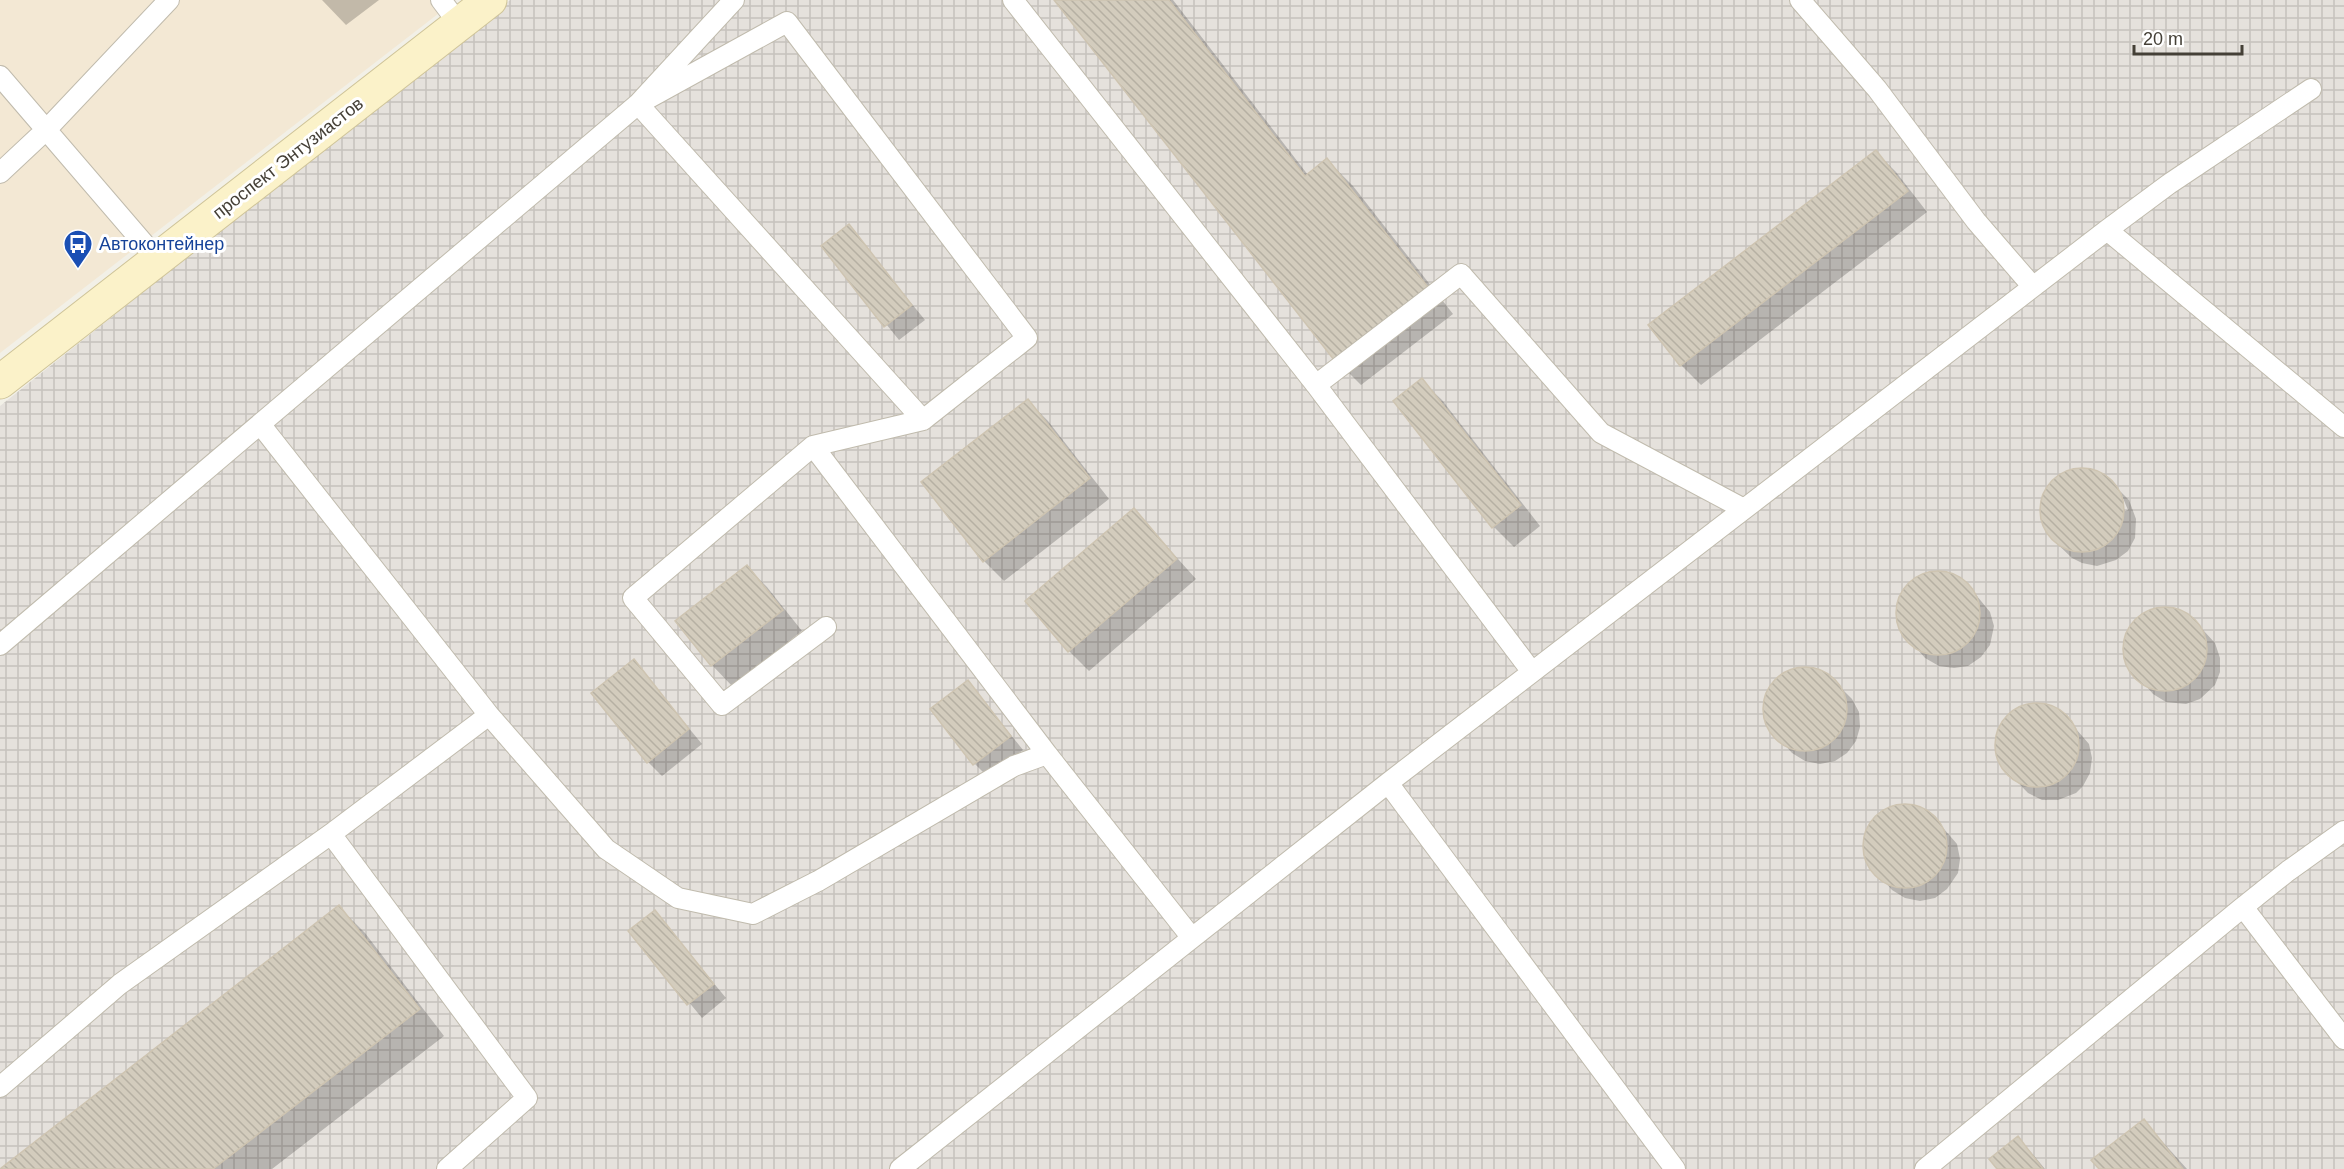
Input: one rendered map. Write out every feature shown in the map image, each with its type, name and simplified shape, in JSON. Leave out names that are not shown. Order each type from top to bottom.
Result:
[{"type":"street","name":"проспект Энтузиастов","points":[[0,382],[158,260],[450,12],[489,0]]},
{"type":"lane","points":[[0,173],[47,129],[169,0]]},
{"type":"lane","points":[[0,645],[638,104],[734,0]]},
{"type":"lane","points":[[1013,0],[1316,385],[1532,672]]},
{"type":"lane","points":[[1800,0],[1877,89],[1976,221],[2033,287]]},
{"type":"lane","points":[[638,104],[787,22],[1027,338],[923,420],[813,446],[633,598],[722,705],[826,627]]},
{"type":"lane","points":[[0,76],[158,260]]},
{"type":"lane","points":[[900,1169],[1388,783],[2107,230],[2169,184],[2311,89]]},
{"type":"lane","points":[[638,104],[923,420]]},
{"type":"lane","points":[[2107,230],[2344,427]]},
{"type":"lane","points":[[1316,385],[1461,274],[1601,433],[1744,509]]},
{"type":"lane","points":[[260,424],[489,715],[606,849],[678,898],[753,914],[818,881],[1014,766],[1047,754]]},
{"type":"lane","points":[[813,446],[1047,754],[1192,938]]},
{"type":"lane","points":[[0,1087],[120,984],[331,834],[489,715]]},
{"type":"lane","points":[[1388,783],[1674,1169]]},
{"type":"lane","points":[[1925,1169],[2243,907],[2344,831]]},
{"type":"lane","points":[[331,834],[527,1098],[447,1169]]},
{"type":"lane","points":[[2243,907],[2344,1039]]},
{"type":"shaded area","points":[[0,0],[456,0],[0,353]]},
{"type":"shaded area","points":[[510,0],[2344,0],[2344,1169],[0,1169],[0,406]]},
{"type":"building","points":[[1054,0],[1169,0],[1305,176],[1327,158],[1428,287],[1334,360]]},
{"type":"building","points":[[1876,150],[1908,191],[1680,366],[1648,325]]},
{"type":"building","points":[[849,224],[912,305],[884,327],[821,246]]},
{"type":"building","points":[[1422,378],[1521,505],[1492,528],[1393,401]]},
{"type":"building","points":[[1028,399],[1090,478],[983,562],[921,482]]},
{"type":"building","points":[[2082,468],[2098,471],[2112,480],[2121,494],[2124,510],[2121,526],[2112,540],[2098,549],[2082,552],[2066,549],[2052,540],[2043,526],[2040,510],[2043,494],[2052,480],[2066,471]]},
{"type":"building","points":[[1134,508],[1177,559],[1068,652],[1025,601]]},
{"type":"building","points":[[747,565],[783,610],[711,666],[675,621]]},
{"type":"building","points":[[1938,571],[1954,574],[1968,583],[1977,597],[1980,613],[1977,629],[1968,643],[1954,652],[1938,655],[1922,652],[1908,643],[1899,629],[1896,613],[1899,597],[1908,583],[1922,574]]},
{"type":"building","points":[[2165,607],[2181,610],[2195,619],[2204,633],[2207,649],[2204,665],[2195,679],[2181,688],[2165,691],[2149,688],[2135,679],[2126,665],[2123,649],[2126,633],[2135,619],[2149,610]]},
{"type":"building","points":[[634,659],[689,729],[647,763],[591,693]]},
{"type":"building","points":[[1805,667],[1821,670],[1835,679],[1844,693],[1847,709],[1844,725],[1835,739],[1821,748],[1805,751],[1789,748],[1775,739],[1766,725],[1763,709],[1766,693],[1775,679],[1789,670]]},
{"type":"building","points":[[968,680],[1011,736],[973,765],[930,709]]},
{"type":"building","points":[[2037,703],[2053,706],[2067,715],[2076,729],[2079,745],[2076,761],[2067,775],[2053,784],[2037,787],[2021,784],[2007,775],[1998,761],[1995,745],[1998,729],[2007,715],[2021,706]]},
{"type":"building","points":[[1905,804],[1921,807],[1935,816],[1944,830],[1947,846],[1944,862],[1935,876],[1921,885],[1905,888],[1889,885],[1875,876],[1866,862],[1863,846],[1866,830],[1875,816],[1889,807]]},
{"type":"building","points":[[339,905],[420,1009],[213,1169],[0,1169]]},
{"type":"building","points":[[655,910],[714,984],[687,1005],[628,931]]},
{"type":"building","points":[[2144,1119],[2183,1169],[2099,1169],[2091,1160]]},
{"type":"building","points":[[2018,1136],[2043,1169],[1997,1169],[1989,1159]]},
{"type":"place","name":"Автоконтейнер","points":[[78,270]]}]
